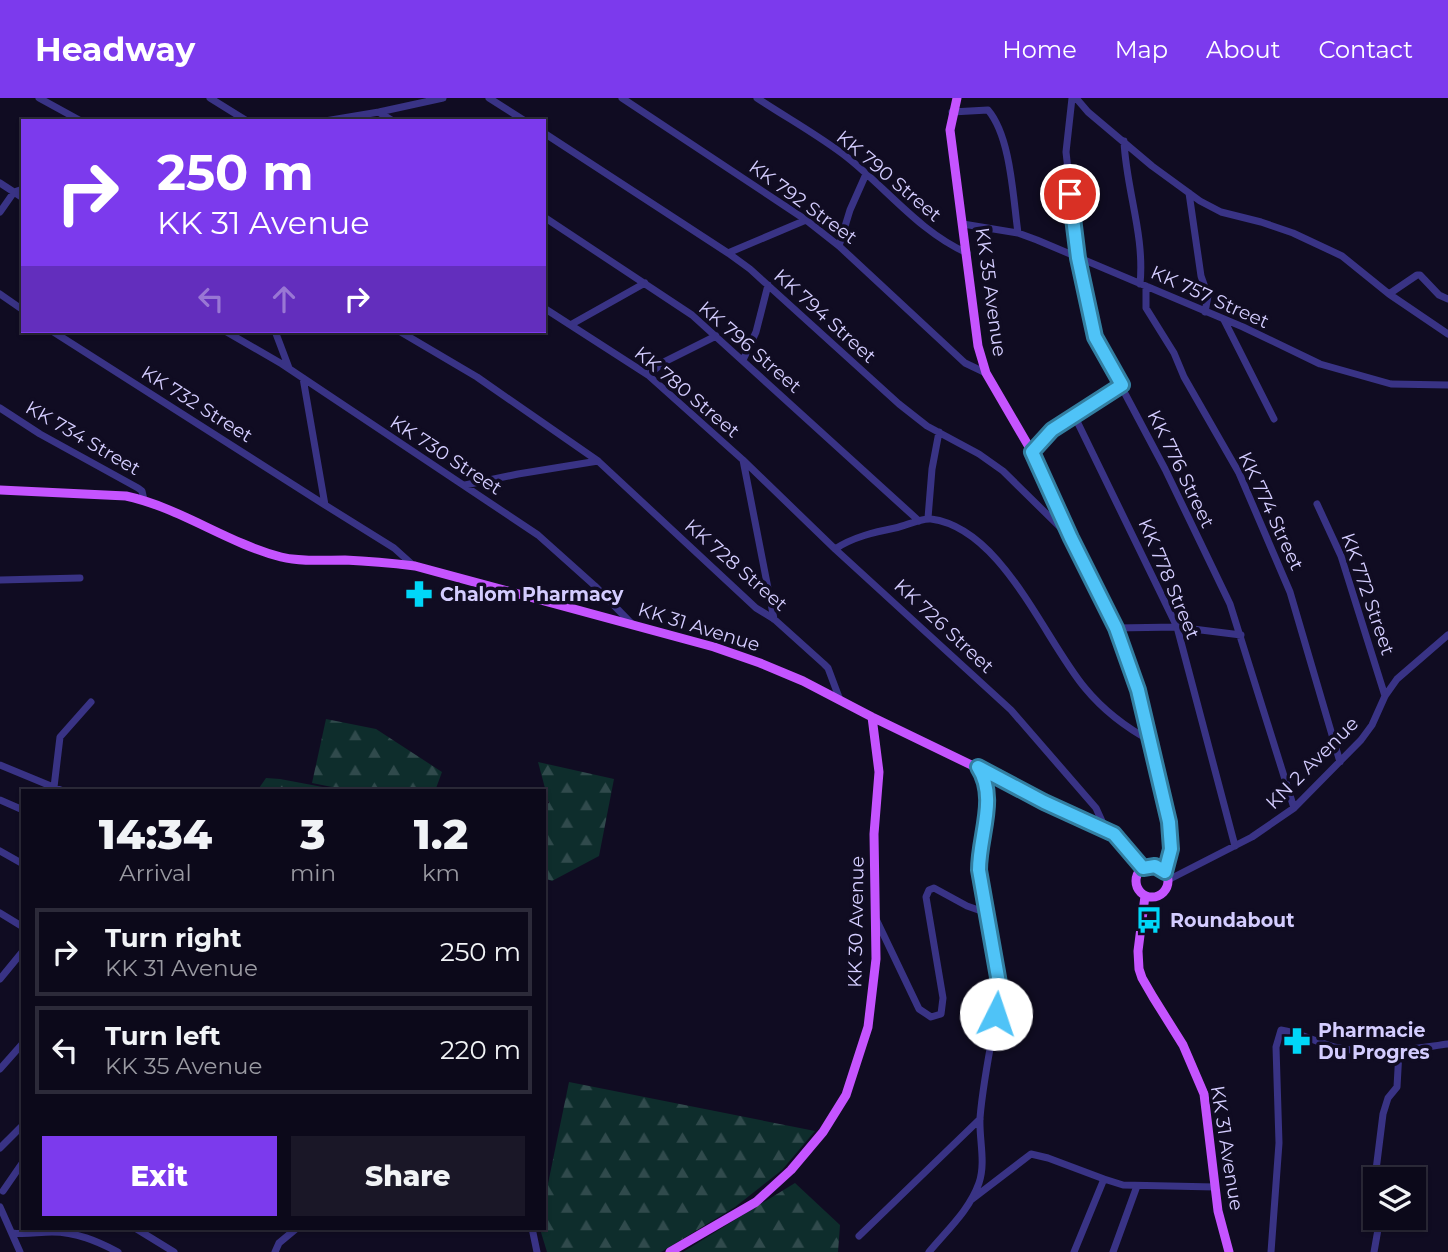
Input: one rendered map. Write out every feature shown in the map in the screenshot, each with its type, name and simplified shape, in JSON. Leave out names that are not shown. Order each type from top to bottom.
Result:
[{"type":"main road","name":"KK 35 Avenue","points":[[957,98],[950,130],[978,346],[986,373],[1032,452],[1116,628],[1138,690],[1170,834],[1166,876]]},
{"type":"main road","name":"KK 31 Avenue","points":[[0,490],[126,496],[177,512],[259,550],[284,558],[372,561],[415,566],[738,654],[803,681],[1055,807],[1107,830],[1120,838],[1143,868]]},
{"type":"main road","name":"KK 30 Avenue","points":[[670,1252],[755,1202],[791,1170],[823,1132],[846,1095],[867,1027],[876,959],[874,834],[879,772],[872,717]]},
{"type":"main road","points":[[1155,866],[1166,876],[1166,888],[1161,894],[1145,896],[1139,891],[1136,883],[1143,868],[1155,866]]},
{"type":"main road","name":"KK 31 Avenue","points":[[1145,896],[1138,951],[1139,969],[1153,998],[1183,1045],[1204,1094],[1218,1211],[1229,1252]]},
{"type":"street","points":[[39,98],[77,119]]},
{"type":"street","points":[[210,98],[244,119]]},
{"type":"street","points":[[337,119],[443,98]]},
{"type":"street","points":[[489,98],[522,119]]},
{"type":"street","name":"KK 792 Street","points":[[622,98],[806,220],[839,246],[965,363],[986,373]]},
{"type":"street","name":"KK 790 Street","points":[[757,98],[846,157],[920,224],[950,246],[967,253]]},
{"type":"street","points":[[1074,98],[1152,166],[1189,192],[1221,212],[1293,233],[1342,256],[1389,294],[1448,334]]},
{"type":"street","name":"KK 776 Street","points":[[1074,98],[1066,152],[1078,258],[1095,337],[1122,385],[1230,604],[1294,808]]},
{"type":"street","points":[[952,112],[988,110],[996,119],[1007,160],[1018,233]]},
{"type":"street","points":[[379,112],[390,119]]},
{"type":"street","name":"KK 794 Street","points":[[546,134],[728,253],[833,342],[899,404],[1003,471],[1071,538]]},
{"type":"street","name":"KK 774 Street","points":[[1124,141],[1127,176],[1142,253],[1146,308],[1174,353],[1184,377],[1238,473],[1290,592],[1340,762]]},
{"type":"street","points":[[839,246],[866,174]]},
{"type":"street","points":[[0,183],[21,197]]},
{"type":"street","points":[[0,212],[14,192],[21,190]]},
{"type":"street","points":[[1189,192],[1201,276],[1208,296],[1205,312]]},
{"type":"street","name":"KK 796 Street","points":[[546,218],[692,316],[924,520],[960,528],[980,543],[1011,578],[1084,687],[1125,727],[1151,741]]},
{"type":"street","points":[[728,253],[806,220]]},
{"type":"street","name":"KK 757 Street","points":[[963,224],[1018,233],[1224,320],[1320,364],[1391,384],[1448,385]]},
{"type":"street","points":[[1389,294],[1420,275],[1439,295],[1448,299]]},
{"type":"street","points":[[572,324],[645,283]]},
{"type":"street","points":[[743,360],[755,332],[768,285]]},
{"type":"street","points":[[0,294],[21,309]]},
{"type":"street","name":"KK 780 Street","points":[[546,309],[648,375],[743,460],[774,619]]},
{"type":"street","points":[[1224,320],[1274,419]]},
{"type":"street","name":"KK 732 Street","points":[[55,333],[394,548],[415,566]]},
{"type":"street","name":"KK 730 Street","points":[[228,333],[289,369],[545,541],[633,625]]},
{"type":"street","points":[[276,333],[289,369]]},
{"type":"street","name":"KK 728 Street","points":[[402,333],[477,377],[598,461],[756,608],[774,619],[828,668],[839,700]]},
{"type":"street","points":[[648,375],[664,362],[716,336]]},
{"type":"street","points":[[303,379],[325,505]]},
{"type":"street","points":[[1032,452],[1052,430],[1122,385]]},
{"type":"street","name":"KK 734 Street","points":[[0,408],[40,434],[138,488],[142,491],[144,500]]},
{"type":"street","name":"KK 778 Street","points":[[1074,415],[1177,627],[1235,846]]},
{"type":"street","points":[[835,549],[845,542],[924,520],[939,432]]},
{"type":"street","name":"KK 726 Street","points":[[743,460],[835,549],[1011,710],[1096,808],[1107,830]]},
{"type":"street","points":[[465,485],[598,461]]},
{"type":"street","name":"KK 772 Street","points":[[1317,504],[1341,556],[1385,696]]},
{"type":"street","points":[[0,580],[79,578]]},
{"type":"street","points":[[1116,628],[1177,627],[1241,635]]},
{"type":"street","name":"KN 2 Avenue","points":[[1166,876],[1235,846],[1278,821],[1294,808],[1372,725],[1385,696],[1397,679],[1448,635]]},
{"type":"street","points":[[54,787],[60,737],[91,702]]},
{"type":"street","points":[[0,765],[58,789]]},
{"type":"street","points":[[929,1252],[955,1224],[971,1201],[978,1183],[981,1167],[980,1119],[999,992],[995,954],[979,870],[987,796],[986,781],[978,767]]},
{"type":"street","points":[[0,800],[21,809]]},
{"type":"street","points":[[0,851],[21,863]]},
{"type":"street","points":[[874,915],[919,1009],[931,1017],[941,1014],[943,998],[926,897],[929,890],[934,888],[987,914]]},
{"type":"street","points":[[0,914],[21,926]]},
{"type":"street","points":[[0,979],[21,953]]},
{"type":"street","points":[[1271,1252],[1279,1143],[1276,1047],[1282,1030],[1295,1032],[1337,1048],[1377,1052],[1448,1044]]},
{"type":"street","points":[[0,1069],[21,1045]]},
{"type":"street","points":[[1378,1167],[1383,1114],[1388,1098],[1397,1087],[1399,1051]]},
{"type":"street","points":[[859,1236],[980,1119]]},
{"type":"street","points":[[0,1148],[21,1127]]},
{"type":"street","points":[[971,1201],[1031,1154],[1048,1157],[1123,1185],[1215,1187]]},
{"type":"street","points":[[3,1191],[21,1165]]},
{"type":"street","points":[[1074,1252],[1104,1179]]},
{"type":"street","points":[[1113,1252],[1137,1186]]},
{"type":"street","points":[[0,1207],[20,1252]]},
{"type":"street","points":[[138,1230],[174,1252]]},
{"type":"street","points":[[275,1252],[279,1243],[294,1230]]},
{"type":"street","points":[[532,1230],[537,1252]]},
{"type":"street","points":[[1374,1252],[1378,1230]]},
{"type":"street","points":[[12,1233],[27,1235],[52,1232],[80,1236],[118,1252]]},
{"type":"green space","points":[[326,719],[376,729],[442,772],[436,789],[342,789],[312,783]]},
{"type":"green space","points":[[538,762],[614,779],[599,856],[552,881],[546,879],[546,804],[549,803]]},
{"type":"green space","points":[[266,778],[333,789],[258,789]]},
{"type":"green space","points":[[569,1082],[815,1131],[782,1170],[735,1207],[661,1252],[547,1252],[540,1230],[546,1230],[546,1193]]},
{"type":"green space","points":[[795,1183],[840,1225],[838,1252],[683,1252]]},
{"type":"place","name":"Chalom Pharmacy","points":[[419,594]]},
{"type":"place","name":"Roundabout","points":[[1149,920]]},
{"type":"place","name":"Pharmacie Du Progres","points":[[1297,1041]]},
{"type":"route","points":[[996,1014],[999,983],[979,870],[979,855],[988,807],[986,783],[978,767],[1044,802],[1114,834],[1124,842],[1143,868],[1155,866],[1165,872],[1171,849],[1169,822],[1157,765],[1128,660],[1104,601],[1071,538],[1032,452],[1052,430],[1122,385],[1095,337],[1078,258],[1070,194]]}]
